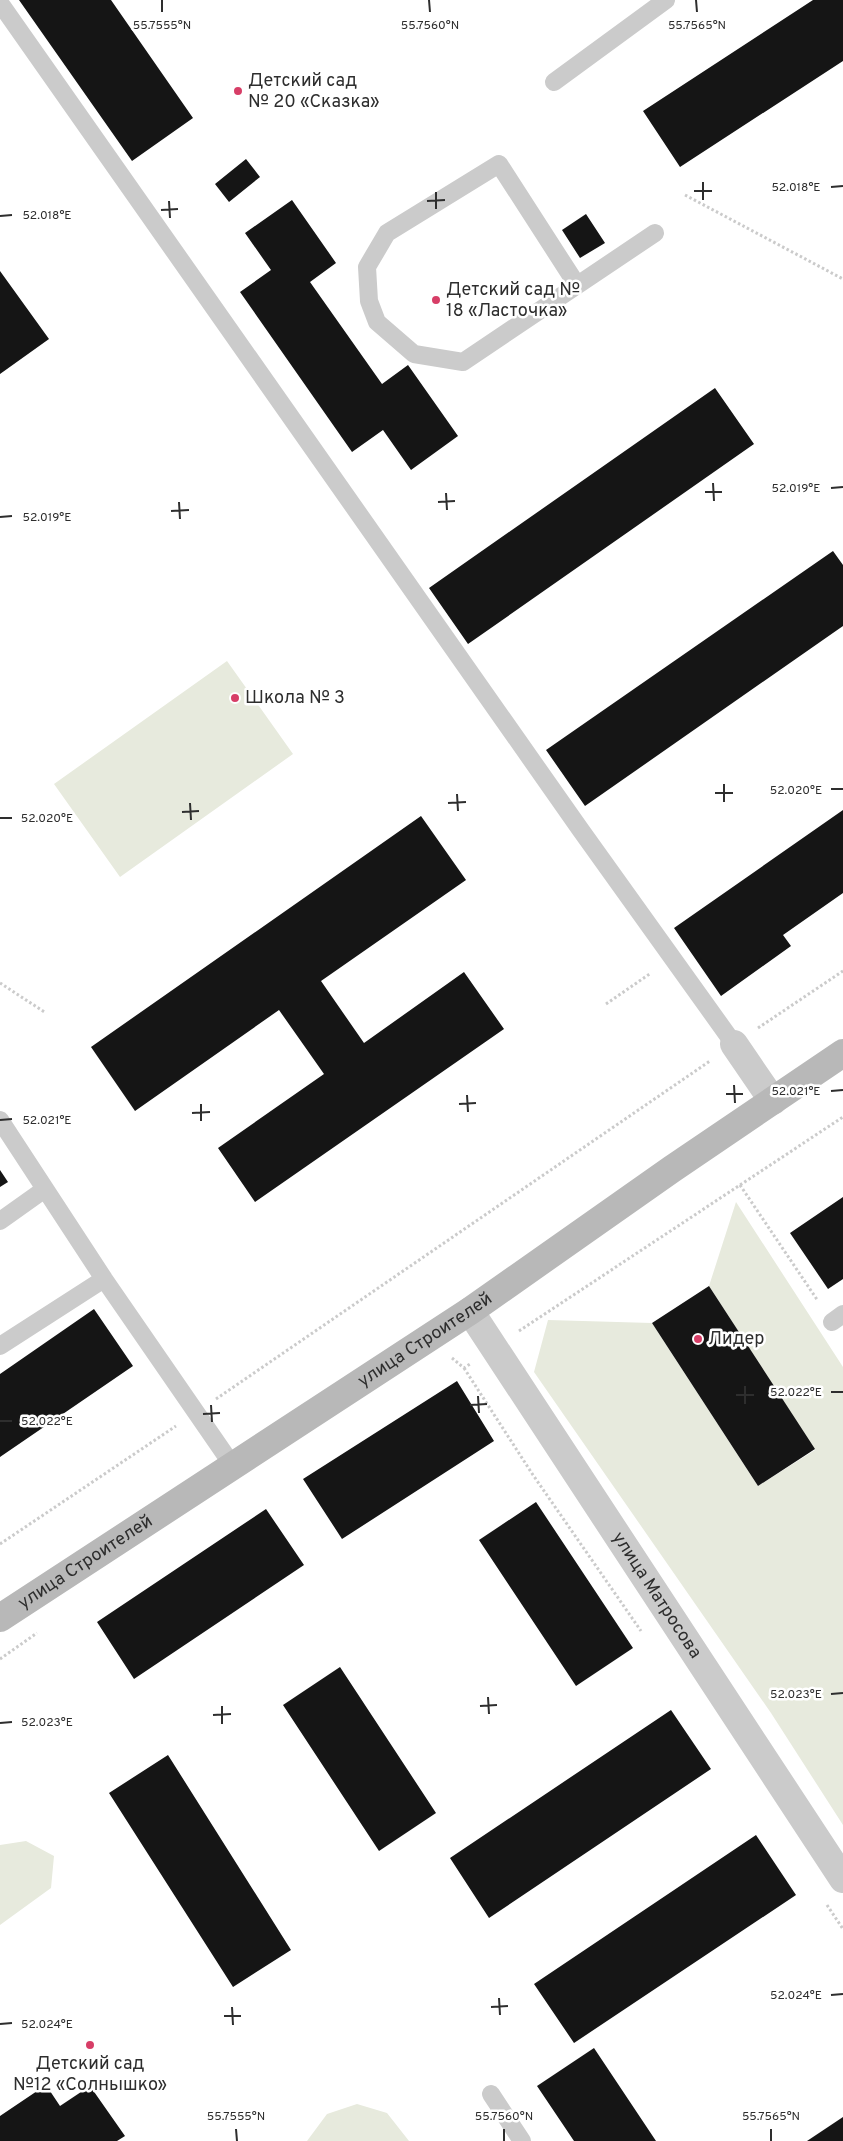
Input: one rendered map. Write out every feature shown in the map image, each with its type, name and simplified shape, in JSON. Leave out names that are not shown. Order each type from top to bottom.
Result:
[{"type":"street","points":[[734,1044],[773,1102]]},
{"type":"street","name":"улица Строителей","points":[[0,1618],[470,1311],[672,1169],[843,1053]]},
{"type":"street","name":"улица Матросова","points":[[470,1311],[843,1879]]},
{"type":"lane","points":[[554,82],[666,0]]},
{"type":"lane","points":[[0,3],[672,959],[734,1044]]},
{"type":"lane","points":[[577,286],[499,164],[386,233],[367,267],[369,301],[377,322],[414,354],[463,362],[577,286],[655,233]]},
{"type":"lane","points":[[0,1120],[104,1279],[234,1466]]},
{"type":"lane","points":[[0,1221],[45,1189]]},
{"type":"lane","points":[[0,1346],[104,1279]]},
{"type":"lane","points":[[491,2094],[522,2141]]},
{"type":"path","points":[[685,195],[843,279]]},
{"type":"path","points":[[606,1004],[672,959]]},
{"type":"path","points":[[0,1544],[197,1412],[843,971]]},
{"type":"path","points":[[0,983],[46,1013]]},
{"type":"path","points":[[449,1357],[457,1360],[464,1368],[843,1117]]},
{"type":"path","points":[[740,1185],[837,1318]]},
{"type":"path","points":[[0,1659],[41,1630]]},
{"type":"shaded area","points":[[227,661],[293,754],[120,877],[54,784]]},
{"type":"shaded area","points":[[736,1202],[843,1367],[843,1825],[771,1713],[534,1372],[548,1320],[652,1323],[758,1486],[815,1450],[709,1286]]},
{"type":"shaded area","points":[[26,1841],[54,1856],[51,1888],[0,1925],[0,1845]]},
{"type":"shaded area","points":[[357,2104],[387,2113],[409,2141],[307,2141],[327,2114]]},
{"type":"building","points":[[19,0],[111,0],[193,118],[132,161]]},
{"type":"building","points":[[813,0],[843,0],[843,61],[680,167],[643,111]]},
{"type":"building","points":[[246,159],[260,177],[229,202],[215,184]]},
{"type":"building","points":[[292,200],[336,263],[310,282],[382,384],[408,365],[458,436],[411,470],[383,430],[352,452],[240,292],[271,270],[245,233]]},
{"type":"building","points":[[586,214],[605,243],[580,258],[562,230]]},
{"type":"building","points":[[0,271],[49,339],[0,374]]},
{"type":"building","points":[[715,388],[754,444],[468,644],[429,588]]},
{"type":"building","points":[[833,551],[843,565],[843,626],[585,806],[546,750]]},
{"type":"building","points":[[843,810],[843,893],[783,935],[791,946],[721,996],[674,928]]},
{"type":"building","points":[[421,816],[466,880],[321,981],[364,1043],[464,972],[504,1029],[255,1202],[218,1148],[324,1074],[279,1010],[135,1111],[91,1047]]},
{"type":"building","points":[[0,1170],[8,1182],[0,1187]]},
{"type":"building","points":[[843,1197],[843,1279],[828,1289],[790,1233]]},
{"type":"building","points":[[709,1286],[815,1449],[758,1486],[652,1323]]},
{"type":"building","points":[[94,1309],[133,1366],[0,1457],[0,1374]]},
{"type":"building","points":[[457,1381],[494,1441],[342,1539],[303,1479]]},
{"type":"building","points":[[536,1502],[633,1648],[576,1686],[479,1540]]},
{"type":"building","points":[[266,1509],[304,1565],[134,1679],[97,1622]]},
{"type":"building","points":[[340,1667],[436,1813],[379,1851],[283,1705]]},
{"type":"building","points":[[671,1710],[711,1769],[489,1918],[450,1858]]},
{"type":"building","points":[[168,1755],[291,1950],[233,1987],[109,1793]]},
{"type":"building","points":[[756,1835],[796,1895],[574,2043],[534,1984]]},
{"type":"building","points":[[594,2048],[656,2141],[574,2141],[537,2086]]},
{"type":"building","points":[[46,2085],[60,2106],[90,2086],[125,2136],[117,2141],[0,2141],[0,2116]]},
{"type":"building","points":[[843,2117],[843,2141],[807,2141]]},
{"type":"place","name":"Детский сад № 20 «Сказка»","points":[[238,91]]},
{"type":"place","name":"Детский сад № 18 «Ласточка»","points":[[436,300]]},
{"type":"place","name":"Школа № 3","points":[[235,698]]},
{"type":"place","name":"Лидер","points":[[698,1339]]},
{"type":"place","name":"Детский сад №12 «Солнышко»","points":[[90,2045]]}]
